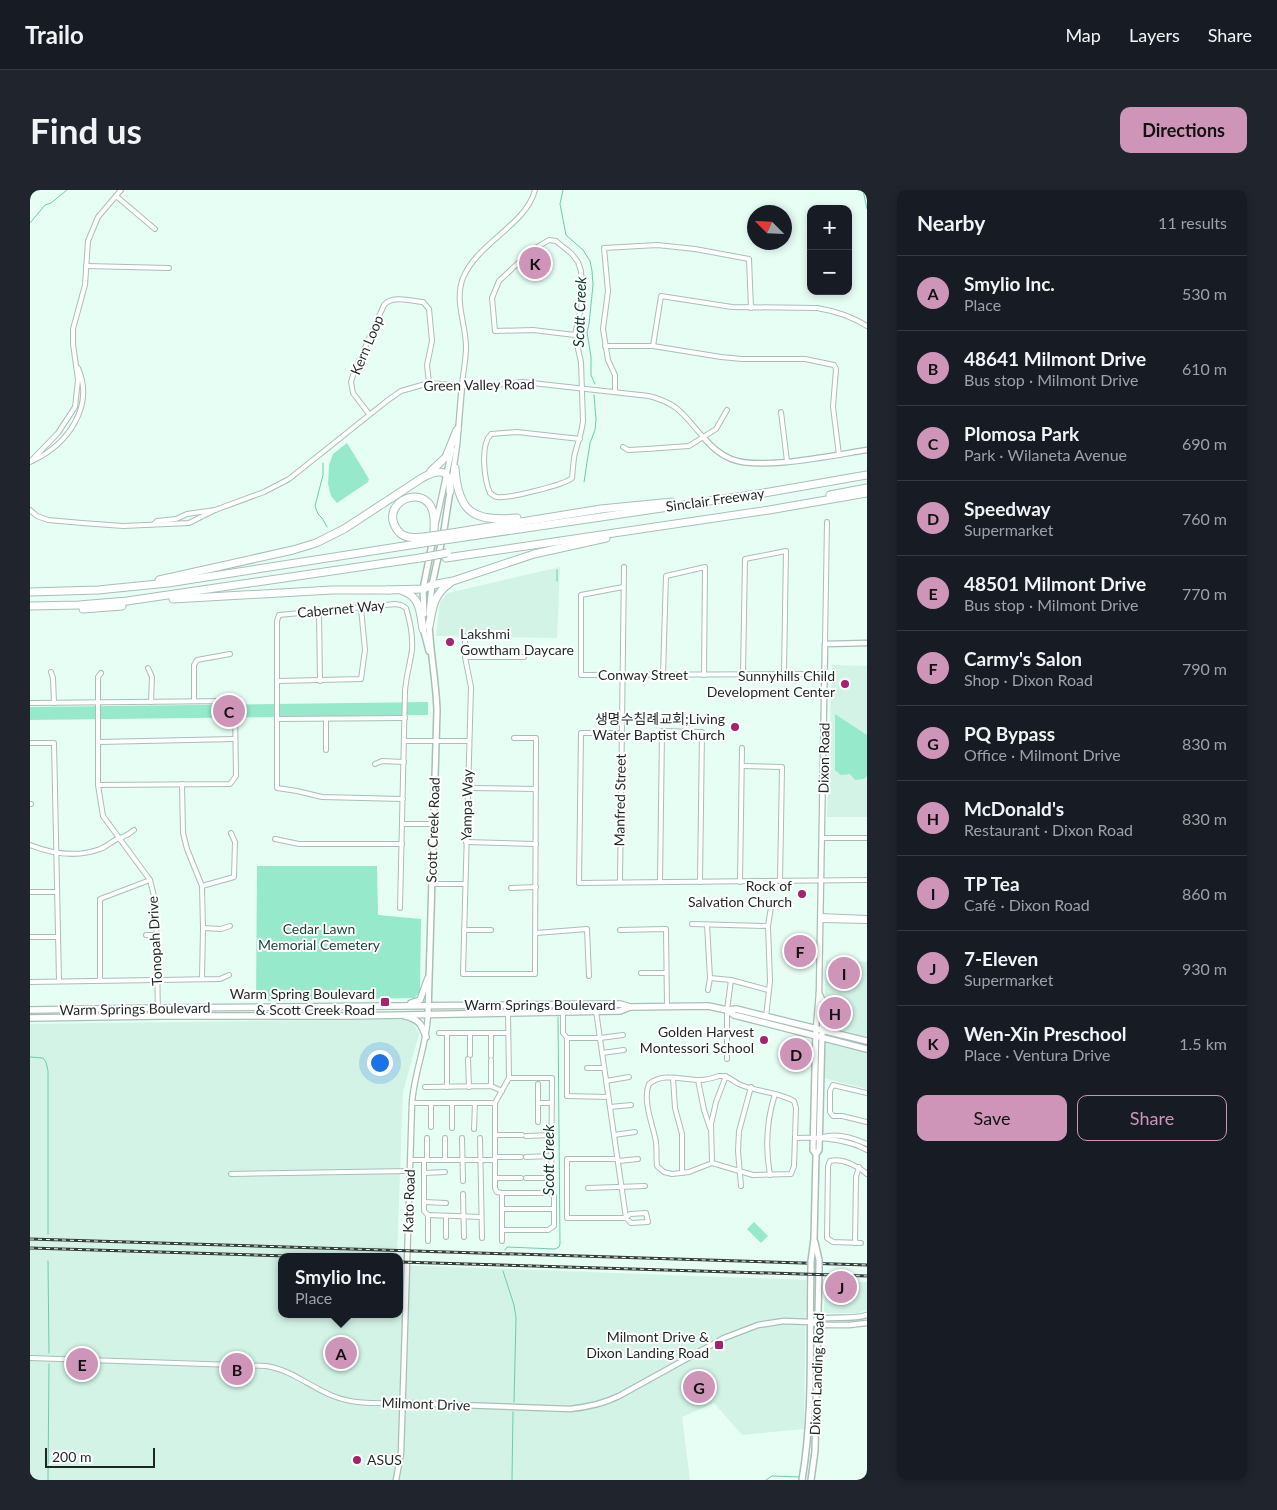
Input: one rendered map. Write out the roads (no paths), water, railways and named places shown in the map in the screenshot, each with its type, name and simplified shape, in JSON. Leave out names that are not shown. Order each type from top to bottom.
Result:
[{"type":"highway","points":[[98,590],[167,578],[308,546],[344,529],[422,478],[443,461],[457,430]]},
{"type":"highway","points":[[454,468],[456,488],[468,509],[479,516],[497,520],[565,514],[630,505],[684,501],[698,502]]},
{"type":"highway","points":[[422,478],[435,472],[441,472],[450,480],[450,491]]},
{"type":"highway","name":"Sinclair Freeway","points":[[451,536],[522,530],[773,491],[867,474]]},
{"type":"highway","points":[[30,606],[128,601],[420,560],[512,543],[778,504],[867,488]]},
{"type":"highway","name":"Sinclair Freeway","points":[[469,552],[769,510],[867,493]]},
{"type":"highway","points":[[423,540],[400,534],[396,528],[393,512],[405,498],[414,496],[428,502],[434,513],[434,532]]},
{"type":"highway","points":[[30,592],[98,590],[168,583],[451,536],[565,514]]},
{"type":"highway","points":[[173,599],[324,590],[422,589],[546,551],[673,524]]},
{"type":"highway","points":[[30,611],[102,608],[173,599],[420,560]]},
{"type":"highway","points":[[426,628],[435,598],[440,591],[453,581]]},
{"type":"highway","points":[[387,590],[405,592],[416,600],[426,628]]},
{"type":"main road","name":"Scott Creek Road","points":[[426,628],[432,585],[450,491]]},
{"type":"main road","name":"Scott Creek Road","points":[[428,1014],[436,686],[426,628],[422,589],[434,532]]},
{"type":"main road","points":[[403,1006],[420,1000],[428,978]]},
{"type":"main road","name":"Warm Springs Boulevard","points":[[30,1010],[428,1005],[626,1006]]},
{"type":"main road","points":[[508,1013],[509,1008],[539,1005]]},
{"type":"main road","points":[[548,1005],[555,1008],[585,1007],[596,1011],[599,1008],[620,1006],[708,1006],[727,1010],[736,1009],[867,1041]]},
{"type":"main road","points":[[59,1018],[63,1014],[84,1013],[93,1009]]},
{"type":"main road","points":[[727,1010],[734,1015],[867,1048]]},
{"type":"main road","name":"Warm Springs Boulevard","points":[[30,1018],[596,1011]]},
{"type":"main road","points":[[393,1014],[412,1018],[419,1022],[426,1037]]},
{"type":"main road","name":"Dixon Road","points":[[816,1028],[816,1035]]},
{"type":"main road","name":"Dixon Landing Road","points":[[816,1137],[822,1030]]},
{"type":"main road","name":"Dixon Landing Road","points":[[802,1480],[808,1436],[811,1261],[814,1239],[816,1154],[818,1150],[816,1137],[816,1035]]},
{"type":"main road","name":"Dixon Landing Road","points":[[811,1480],[815,1452],[819,1326],[819,1260],[814,1239]]},
{"type":"street","points":[[30,462],[62,429],[75,407],[78,389],[73,329],[85,285],[86,250],[90,234],[98,217],[121,190]]},
{"type":"street","name":"Scott Creek Road","points":[[450,491],[466,347],[460,303],[460,288],[468,268],[497,236],[519,217],[529,204],[535,190]]},
{"type":"street","points":[[116,196],[155,228]]},
{"type":"street","points":[[575,335],[533,330],[495,331],[492,298],[499,281],[532,250],[549,240],[556,241],[572,254],[578,262],[581,271],[582,298],[575,335],[582,362],[583,421],[580,439],[575,454],[572,478],[568,482],[551,487],[499,497],[490,493],[484,474],[486,440],[491,434],[517,432],[580,439]]},
{"type":"street","points":[[615,391],[615,375],[605,346],[603,317],[608,291],[604,248],[657,245],[695,249],[749,259],[751,308]]},
{"type":"street","points":[[86,266],[170,268]]},
{"type":"street","points":[[653,346],[660,296],[732,307],[816,308],[830,310],[856,319],[867,326]]},
{"type":"street","name":"Kern Loop","points":[[369,414],[353,393],[352,377],[387,301],[423,302],[429,309],[432,341],[427,365],[428,383]]},
{"type":"street","points":[[605,346],[653,346],[742,359],[805,359],[836,366],[833,407],[839,455]]},
{"type":"street","points":[[30,462],[59,444],[74,424],[81,401],[82,387],[82,377],[76,364]]},
{"type":"street","name":"Green Valley Road","points":[[215,510],[264,492],[289,478],[369,414],[402,391],[428,383],[487,386],[523,382],[649,396],[675,405],[689,418],[704,438]]},
{"type":"street","points":[[623,447],[628,450],[689,446],[716,429],[727,410]]},
{"type":"street","points":[[781,412],[787,461]]},
{"type":"street","name":"Scott Creek Road","points":[[434,532],[457,430]]},
{"type":"street","points":[[704,438],[715,450],[731,459],[748,464],[766,464],[867,450]]},
{"type":"street","points":[[30,510],[48,520],[123,526],[189,523],[215,510]]},
{"type":"street","points":[[154,524],[157,521],[215,510]]},
{"type":"street","points":[[194,513],[197,515],[197,519]]},
{"type":"street","points":[[180,518],[178,522],[181,524]]},
{"type":"street","name":"Dixon Road","points":[[816,1028],[821,918],[828,522]]},
{"type":"street","points":[[743,673],[745,559],[786,552],[784,673]]},
{"type":"street","name":"Manfred Street","points":[[620,882],[624,567]]},
{"type":"street","points":[[663,675],[666,576],[705,567],[704,675]]},
{"type":"street","name":"Conway Street","points":[[624,587],[581,595],[581,674],[623,676],[743,673],[825,674]]},
{"type":"street","name":"Cabernet Way","points":[[278,681],[277,621],[279,615],[401,605],[406,608],[412,639],[405,693],[405,718]]},
{"type":"street","points":[[362,608],[365,650],[361,679],[278,681],[277,788],[322,797],[403,799]]},
{"type":"street","points":[[319,612],[320,681]]},
{"type":"street","name":"Yampa Way","points":[[465,636],[465,657],[470,687],[463,974],[535,974],[536,933]]},
{"type":"street","points":[[825,644],[867,643]]},
{"type":"street","points":[[194,701],[194,665],[197,660],[230,654]]},
{"type":"street","points":[[465,657],[524,658]]},
{"type":"street","points":[[148,668],[152,677],[151,702]]},
{"type":"street","points":[[51,672],[54,703]]},
{"type":"street","name":"Tonopah Drive","points":[[101,673],[98,677],[97,703],[98,785],[103,816],[150,880],[156,904],[158,935],[158,1016]]},
{"type":"street","points":[[30,704],[194,701],[229,701],[232,704],[235,710],[236,776],[230,784],[98,785]]},
{"type":"street","points":[[277,719],[405,718],[400,908]]},
{"type":"street","points":[[326,720],[326,750]]},
{"type":"street","points":[[660,882],[662,731],[702,732],[700,882]]},
{"type":"street","points":[[621,733],[581,733],[578,883],[867,880]]},
{"type":"street","points":[[514,738],[536,738],[536,933],[587,929],[588,976]]},
{"type":"street","points":[[98,742],[235,739]]},
{"type":"street","points":[[404,741],[468,741]]},
{"type":"street","points":[[30,742],[54,743],[59,980]]},
{"type":"street","points":[[740,882],[742,748]]},
{"type":"street","points":[[376,764],[382,761],[404,762]]},
{"type":"street","points":[[742,766],[782,768],[780,881]]},
{"type":"street","points":[[182,784],[183,833],[187,849],[202,886],[202,979]]},
{"type":"street","points":[[467,788],[536,789]]},
{"type":"street","points":[[402,824],[433,824]]},
{"type":"street","points":[[30,845],[56,853],[74,855],[101,849],[118,838],[125,838],[134,830]]},
{"type":"street","points":[[202,886],[234,877],[235,842],[231,833]]},
{"type":"street","points":[[822,838],[867,838]]},
{"type":"street","points":[[274,839],[299,844],[402,844]]},
{"type":"street","points":[[466,842],[536,844]]},
{"type":"street","points":[[100,980],[100,899],[150,880]]},
{"type":"street","points":[[431,884],[465,884]]},
{"type":"street","points":[[511,888],[536,887]]},
{"type":"street","points":[[30,892],[57,892]]},
{"type":"street","points":[[766,1017],[770,981],[768,926],[771,907]]},
{"type":"street","points":[[821,918],[867,919]]},
{"type":"street","points":[[692,924],[768,926]]},
{"type":"street","points":[[707,925],[710,978],[708,990]]},
{"type":"street","points":[[203,928],[221,929],[230,926]]},
{"type":"street","points":[[620,930],[666,929],[667,1006]]},
{"type":"street","points":[[464,930],[491,930]]},
{"type":"street","points":[[146,935],[158,935]]},
{"type":"street","points":[[30,937],[58,937]]},
{"type":"street","points":[[641,973],[666,973]]},
{"type":"street","points":[[30,982],[59,980],[220,979],[229,975]]},
{"type":"street","points":[[710,978],[731,980],[768,990]]},
{"type":"street","points":[[727,1059],[727,1010],[731,980]]},
{"type":"street","name":"Dixon Road","points":[[819,993],[824,1002],[822,1030]]},
{"type":"street","points":[[596,1011],[617,1160],[626,1218],[631,1223],[648,1222],[646,1213],[630,1214],[626,1218],[567,1218],[567,1159],[617,1160],[638,1159]]},
{"type":"street","points":[[563,1012],[563,1033],[566,1038],[567,1096],[608,1097]]},
{"type":"street","points":[[508,1013],[509,1078],[495,1104],[495,1188],[497,1192],[502,1193],[551,1193]]},
{"type":"street","name":"Kato Road","points":[[396,1480],[401,1453],[412,1103],[415,1080],[426,1037],[428,1014]]},
{"type":"street","points":[[439,1032],[508,1032]]},
{"type":"street","points":[[447,1033],[447,1087]]},
{"type":"street","points":[[469,1087],[470,1033]]},
{"type":"street","points":[[491,1033],[491,1086]]},
{"type":"street","points":[[566,1038],[600,1038],[623,1034]]},
{"type":"street","points":[[602,1053],[624,1050]]},
{"type":"street","points":[[587,1068],[604,1068]]},
{"type":"street","points":[[712,1163],[711,1130],[716,1102],[726,1076]]},
{"type":"street","points":[[726,1076],[738,1084],[775,1094],[795,1104],[795,1138],[793,1172],[791,1174],[753,1175],[712,1163],[682,1173],[666,1173],[657,1166],[656,1141],[648,1112],[647,1089],[649,1084],[653,1081],[673,1078],[698,1080],[726,1076]]},
{"type":"street","points":[[606,1080],[629,1077]]},
{"type":"street","points":[[502,1230],[548,1230],[554,1226],[554,1196],[551,1193],[552,1078],[509,1078]]},
{"type":"street","points":[[673,1078],[675,1108],[682,1134],[682,1173]]},
{"type":"street","points":[[698,1080],[704,1110],[711,1130]]},
{"type":"street","points":[[538,1084],[538,1122]]},
{"type":"street","points":[[867,1093],[833,1085],[830,1091],[830,1112],[833,1116],[842,1116],[867,1122]]},
{"type":"street","points":[[425,1087],[491,1086],[502,1091]]},
{"type":"street","points":[[742,1186],[738,1151],[739,1131],[751,1087]]},
{"type":"street","points":[[770,1176],[766,1145],[767,1127],[775,1094]]},
{"type":"street","points":[[412,1103],[495,1104]]},
{"type":"street","points":[[431,1103],[431,1127]]},
{"type":"street","points":[[452,1103],[452,1128]]},
{"type":"street","points":[[474,1129],[475,1103]]},
{"type":"street","points":[[538,1103],[552,1103]]},
{"type":"street","points":[[610,1107],[631,1105]]},
{"type":"street","points":[[614,1134],[635,1132]]},
{"type":"street","points":[[495,1135],[552,1135]]},
{"type":"street","points":[[795,1138],[844,1136],[867,1144]]},
{"type":"street","points":[[826,1137],[848,1142],[867,1150]]},
{"type":"street","points":[[427,1138],[424,1173],[424,1211],[428,1215],[428,1241]]},
{"type":"street","points":[[445,1138],[445,1160]]},
{"type":"street","points":[[462,1138],[463,1181]]},
{"type":"street","points":[[480,1138],[482,1238]]},
{"type":"street","points":[[526,1157],[551,1156]]},
{"type":"street","points":[[410,1160],[521,1157]]},
{"type":"street","points":[[862,1243],[833,1242],[828,1238],[826,1233],[828,1166],[830,1162],[835,1160],[859,1167],[867,1174]]},
{"type":"street","points":[[855,1243],[856,1177],[859,1167]]},
{"type":"street","points":[[231,1174],[410,1171]]},
{"type":"street","points":[[424,1173],[445,1172]]},
{"type":"street","points":[[495,1178],[521,1178]]},
{"type":"street","points":[[526,1178],[551,1178]]},
{"type":"street","points":[[588,1188],[645,1186]]},
{"type":"street","points":[[502,1193],[502,1241]]},
{"type":"street","points":[[463,1194],[464,1237]]},
{"type":"street","points":[[424,1202],[446,1202]]},
{"type":"street","points":[[502,1209],[554,1209]]},
{"type":"street","points":[[428,1215],[481,1217]]},
{"type":"street","points":[[446,1216],[446,1237]]},
{"type":"street","name":"Milmont Drive","points":[[30,1358],[266,1366],[285,1371],[341,1399],[403,1404],[570,1409],[597,1405],[619,1396],[745,1328],[771,1322],[810,1322],[819,1318],[850,1319],[867,1316]]},
{"type":"street","name":"Milmont Drive","points":[[810,1322],[819,1326],[867,1322]]},
{"type":"waterway","points":[[30,223],[45,205],[51,203],[67,190]]},
{"type":"waterway","name":"Scott Creek","points":[[563,190],[560,204],[566,235],[583,250],[590,261],[592,271],[593,285],[587,332],[591,357],[591,375],[595,384]]},
{"type":"waterway","points":[[863,190],[867,209]]},
{"type":"waterway","name":"Scott Creek","points":[[584,482],[590,443],[595,430],[594,395]]},
{"type":"waterway","points":[[323,463],[323,475],[315,506],[327,527]]},
{"type":"waterway","name":"Scott Creek","points":[[557,570],[557,581]]},
{"type":"waterway","name":"Scott Creek","points":[[505,1250],[507,1247],[555,1249],[560,1244],[558,1017]]},
{"type":"waterway","points":[[30,1057],[43,1058],[48,1071],[48,1234]]},
{"type":"waterway","points":[[48,1261],[49,1353]]},
{"type":"waterway","name":"Scott Creek","points":[[503,1271],[514,1305],[516,1318],[514,1402]]},
{"type":"waterway","points":[[48,1480],[49,1364]]},
{"type":"waterway","name":"Scott Creek","points":[[512,1480],[513,1412]]},
{"type":"waterway","points":[[766,1480],[772,1476],[800,1477]]},
{"type":"railway","points":[[30,1239],[867,1265]]},
{"type":"railway","points":[[30,1248],[278,1256]]},
{"type":"railway","points":[[403,1262],[867,1276]]},
{"type":"place","name":"Wen-Xin Preschool","points":[[535,263]]},
{"type":"place","name":"Lakshmi Gowtham Daycare","points":[[450,642]]},
{"type":"place","name":"Sunnyhills Child Development Center","points":[[845,684]]},
{"type":"place","name":"Plomosa Park","points":[[229,711]]},
{"type":"place","name":"생명수침례교회;Living Water Baptist Church","points":[[735,727]]},
{"type":"place","name":"Rock of Salvation Church","points":[[802,894]]},
{"type":"place","name":"Carmy's Salon","points":[[800,951]]},
{"type":"place","name":"TP Tea","points":[[844,973]]},
{"type":"place","name":"Warm Spring Boulevard & Scott Creek Road","points":[[385,1002]]},
{"type":"place","name":"McDonald's","points":[[835,1013]]},
{"type":"place","name":"Golden Harvest Montessori School","points":[[764,1040]]},
{"type":"place","name":"Speedway","points":[[796,1054]]},
{"type":"place","name":"7-Eleven","points":[[841,1287]]},
{"type":"place","name":"Milmont Drive & Dixon Landing Road","points":[[719,1345]]},
{"type":"place","name":"Smylio Inc.","points":[[341,1353]]},
{"type":"place","name":"48501 Milmont Drive","points":[[82,1364]]},
{"type":"place","name":"48641 Milmont Drive","points":[[237,1369]]},
{"type":"place","name":"PQ Bypass","points":[[699,1387]]},
{"type":"place","name":"ASUS","points":[[357,1460]]},
{"type":"park label","name":"Cedar Lawn Memorial Cemetery","points":[[319,938]]}]
